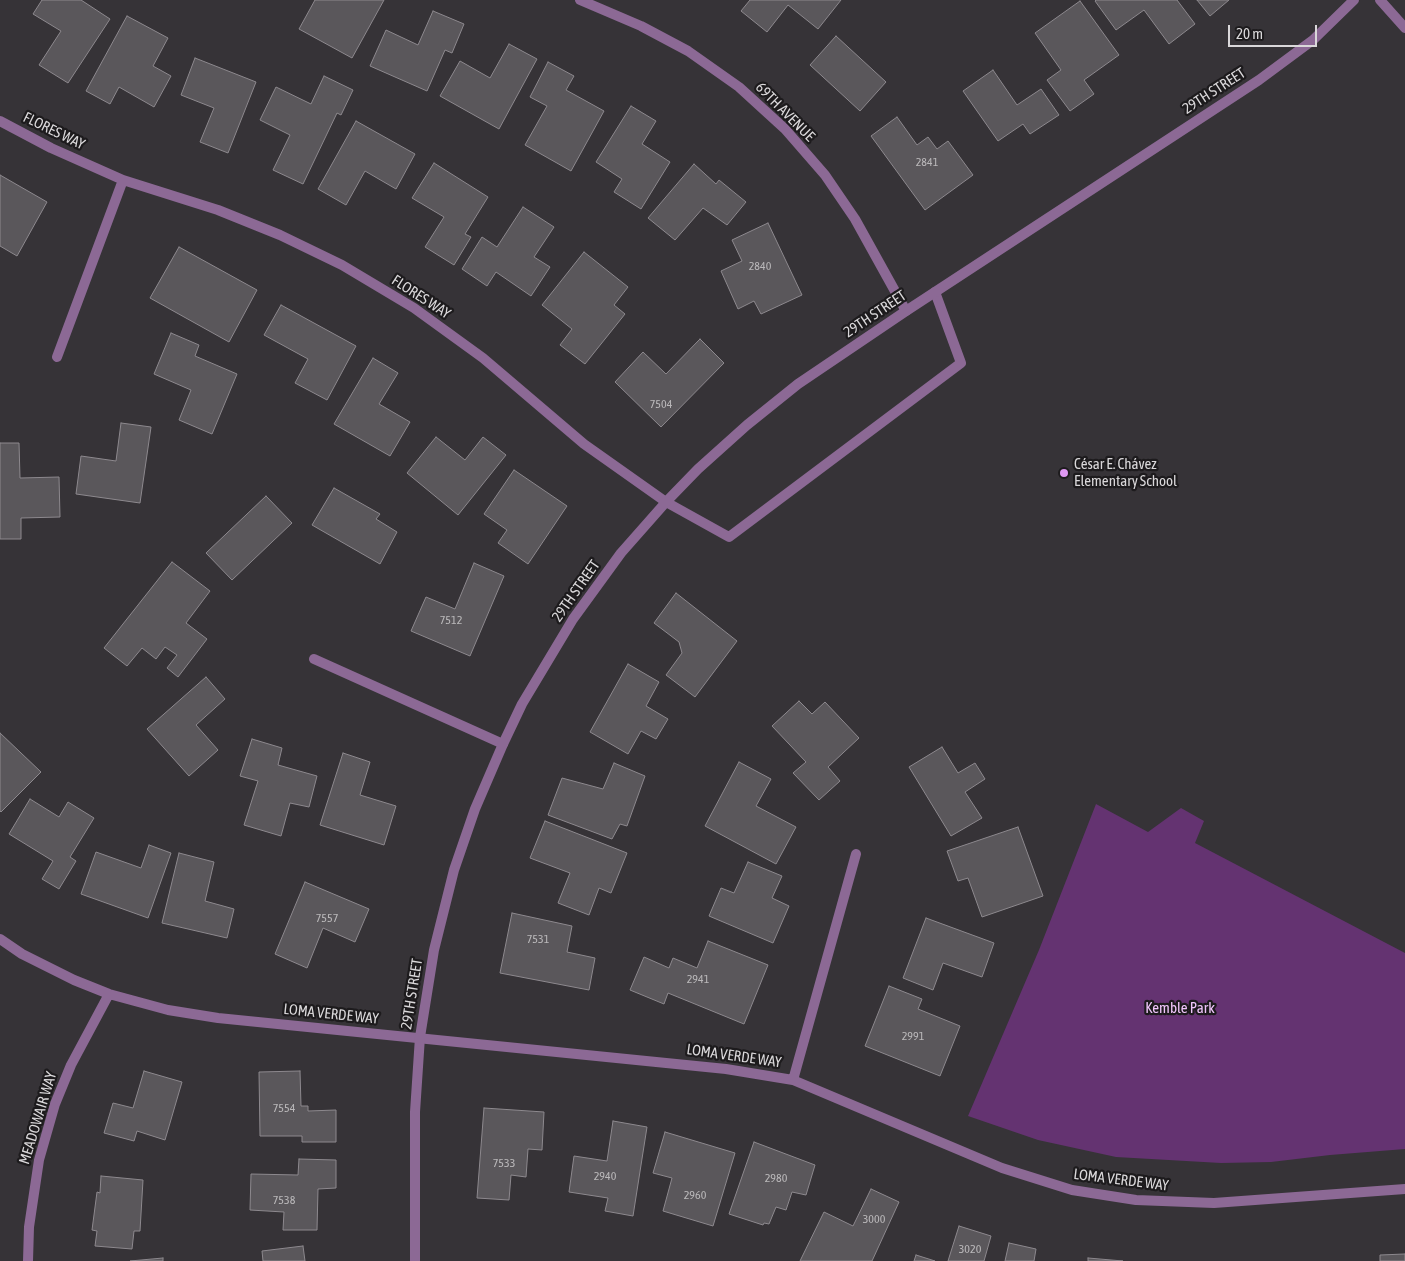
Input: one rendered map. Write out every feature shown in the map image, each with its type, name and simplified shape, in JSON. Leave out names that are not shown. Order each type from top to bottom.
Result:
[{"type":"street","name":"69TH AVENUE","points":[[580,0],[642,26],[688,51],[738,87],[785,128],[825,176],[855,219],[906,311]]},
{"type":"street","name":"29TH STREET","points":[[415,1261],[414,1112],[420,1038],[434,950],[454,870],[475,809],[522,704],[573,619],[621,553],[698,469],[747,424],[798,384],[1259,80],[1313,40],[1354,0]]},
{"type":"street","points":[[1380,0],[1405,28]]},
{"type":"street","name":"FLORES WAY","points":[[0,121],[51,148],[123,180],[218,210],[280,235],[342,265],[414,308],[484,358],[584,444],[666,502],[729,537],[961,363],[935,292]]},
{"type":"street","points":[[57,357],[123,180]]},
{"type":"street","points":[[314,659],[503,744]]},
{"type":"street","name":"LOMA VERDE WAY","points":[[793,1080],[856,854]]},
{"type":"street","name":"LOMA VERDE WAY","points":[[0,939],[22,954],[57,972],[109,994],[168,1010],[218,1018],[726,1068],[793,1080],[1002,1168],[1072,1190],[1136,1200],[1214,1203],[1405,1189]]},
{"type":"street","name":"MEADOWAIR WAY","points":[[28,1261],[29,1227],[39,1160],[55,1104],[71,1065],[109,994]]},
{"type":"green space","name":"Kemble Park","points":[[1096,804],[1148,832],[1181,808],[1204,821],[1195,843],[1405,953],[1405,1149],[1271,1162],[1221,1163],[1116,1157],[1038,1140],[968,1116],[1039,950]]},
{"type":"building","points":[[42,0],[81,0],[110,19],[68,83],[39,65],[61,31],[33,14]]},
{"type":"building","points":[[315,0],[384,0],[352,58],[299,29]]},
{"type":"building","points":[[750,0],[841,0],[818,29],[788,5],[767,32],[741,11]]},
{"type":"building","points":[[1096,0],[1177,0],[1195,24],[1169,44],[1144,10],[1116,30]]},
{"type":"building","points":[[1197,0],[1229,0],[1210,16]]},
{"type":"building","points":[[1080,1],[1119,55],[1084,80],[1094,94],[1070,111],[1047,80],[1061,70],[1035,33]]},
{"type":"building","points":[[433,11],[464,24],[452,53],[445,50],[427,91],[370,66],[386,30],[418,45]]},
{"type":"building","points":[[127,16],[168,38],[153,66],[171,76],[154,107],[119,87],[110,104],[86,91]]},
{"type":"building","points":[[836,36],[886,82],[860,111],[810,65]]},
{"type":"building","points":[[509,44],[537,59],[499,129],[440,96],[460,61],[490,78]]},
{"type":"building","points":[[195,58],[256,82],[228,153],[200,142],[214,108],[181,95]]},
{"type":"building","points":[[548,62],[574,76],[566,90],[604,111],[571,171],[525,145],[547,106],[530,97]]},
{"type":"building","points":[[993,70],[1017,105],[1041,89],[1059,115],[1030,134],[1023,124],[998,141],[963,91]]},
{"type":"building","points":[[324,76],[353,90],[341,115],[337,113],[303,184],[273,170],[290,135],[260,120],[276,87],[311,104]]},
{"type":"building","points":[[631,106],[656,121],[642,144],[670,162],[641,209],[614,192],[622,179],[596,162]]},
{"type":"building","points":[[897,117],[917,145],[928,137],[937,149],[948,141],[973,175],[925,210],[871,136]]},
{"type":"building","points":[[356,121],[415,154],[396,189],[365,171],[346,205],[318,189]]},
{"type":"building","points":[[434,163],[488,197],[465,234],[471,237],[454,265],[425,247],[444,217],[412,198]]},
{"type":"building","points":[[694,164],[716,184],[719,180],[746,202],[727,225],[703,208],[675,240],[648,218]]},
{"type":"building","points":[[0,175],[47,202],[17,256],[0,246]]},
{"type":"building","points":[[523,207],[554,227],[534,257],[550,267],[531,296],[496,272],[487,286],[462,269],[482,237],[497,247]]},
{"type":"building","points":[[768,223],[802,295],[761,314],[754,301],[738,309],[721,271],[742,261],[732,240]]},
{"type":"building","points":[[179,247],[257,290],[229,342],[150,298]]},
{"type":"building","points":[[584,252],[628,287],[614,305],[625,314],[585,364],[560,345],[572,329],[542,305]]},
{"type":"building","points":[[281,305],[356,346],[327,400],[295,383],[308,359],[264,335]]},
{"type":"building","points":[[171,333],[199,345],[195,356],[237,374],[212,434],[179,420],[191,390],[154,374]]},
{"type":"building","points":[[700,339],[724,363],[661,427],[615,382],[643,352],[666,374]]},
{"type":"building","points":[[373,358],[398,373],[379,404],[410,422],[390,456],[334,424]]},
{"type":"building","points":[[121,423],[151,427],[140,503],[76,494],[81,456],[116,461]]},
{"type":"building","points":[[436,437],[465,460],[483,437],[506,455],[458,515],[407,473]]},
{"type":"building","points":[[0,443],[19,443],[20,478],[59,477],[60,517],[21,518],[21,539],[0,539]]},
{"type":"building","points":[[514,470],[567,506],[528,564],[498,543],[507,530],[484,514]]},
{"type":"building","points":[[334,488],[380,514],[376,519],[397,532],[380,564],[312,525]]},
{"type":"building","points":[[266,496],[292,523],[232,580],[206,553]]},
{"type":"building","points":[[172,562],[210,591],[186,623],[207,639],[178,677],[167,668],[177,655],[165,647],[156,659],[142,648],[127,666],[104,648]]},
{"type":"building","points":[[474,563],[504,576],[470,656],[411,631],[426,597],[455,609]]},
{"type":"building","points":[[676,593],[737,641],[695,697],[666,675],[682,653],[679,642],[654,623]]},
{"type":"building","points":[[628,664],[659,682],[646,706],[668,719],[656,739],[641,731],[628,754],[590,732]]},
{"type":"building","points":[[206,677],[225,699],[196,725],[218,750],[189,776],[147,729]]},
{"type":"building","points":[[799,701],[812,714],[825,702],[859,738],[828,767],[840,781],[819,800],[793,773],[806,762],[772,726]]},
{"type":"building","points":[[0,733],[41,772],[1,812],[0,811]]},
{"type":"building","points":[[252,739],[282,748],[278,765],[317,776],[309,807],[290,803],[281,836],[244,825],[258,781],[240,776]]},
{"type":"building","points":[[942,747],[958,773],[975,763],[985,779],[965,792],[982,818],[951,836],[909,767]]},
{"type":"building","points":[[343,753],[370,762],[360,795],[396,806],[384,845],[320,825]]},
{"type":"building","points":[[739,762],[771,779],[756,806],[796,827],[776,864],[705,826]]},
{"type":"building","points":[[614,763],[645,776],[627,826],[620,824],[612,839],[548,815],[562,778],[603,789]]},
{"type":"building","points":[[30,799],[59,817],[68,802],[94,818],[70,857],[76,861],[59,889],[42,879],[53,861],[9,834]]},
{"type":"building","points":[[545,821],[627,853],[611,893],[599,888],[589,915],[558,903],[570,873],[530,858]]},
{"type":"building","points":[[1018,827],[1043,896],[982,917],[968,878],[958,881],[947,851]]},
{"type":"building","points":[[149,845],[171,853],[148,918],[81,894],[96,852],[141,868]]},
{"type":"building","points":[[179,853],[214,862],[205,901],[234,909],[227,938],[162,923]]},
{"type":"building","points":[[748,862],[782,876],[772,898],[789,906],[773,943],[709,916],[721,888],[734,893]]},
{"type":"building","points":[[305,882],[369,909],[355,942],[323,928],[307,968],[275,954]]},
{"type":"building","points":[[512,913],[572,926],[567,952],[595,958],[589,990],[500,973]]},
{"type":"building","points":[[926,918],[994,943],[982,977],[943,963],[933,990],[903,978]]},
{"type":"building","points":[[708,941],[768,965],[744,1024],[668,993],[664,1004],[630,990],[644,957],[669,968],[673,958],[697,968]]},
{"type":"building","points":[[889,986],[922,999],[918,1009],[960,1026],[940,1076],[865,1046]]},
{"type":"building","points":[[144,1071],[182,1082],[165,1140],[137,1131],[134,1141],[104,1133],[113,1103],[133,1108]]},
{"type":"building","points":[[300,1071],[301,1106],[308,1106],[308,1111],[336,1110],[336,1142],[302,1142],[302,1136],[260,1136],[259,1072]]},
{"type":"building","points":[[484,1108],[544,1112],[542,1150],[528,1149],[526,1177],[511,1175],[509,1200],[477,1198]]},
{"type":"building","points":[[613,1121],[647,1127],[633,1216],[605,1211],[608,1198],[569,1192],[574,1156],[607,1161]]},
{"type":"building","points":[[665,1132],[735,1153],[713,1226],[663,1211],[672,1178],[653,1173]]},
{"type":"building","points":[[754,1142],[815,1165],[806,1195],[792,1192],[786,1210],[776,1207],[769,1224],[764,1223],[763,1225],[729,1214]]},
{"type":"building","points":[[299,1159],[336,1160],[336,1188],[318,1189],[317,1230],[283,1230],[284,1212],[250,1210],[251,1174],[298,1175]]},
{"type":"building","points":[[101,1176],[143,1180],[140,1231],[134,1231],[132,1249],[95,1246],[97,1231],[92,1230],[97,1192],[100,1193]]},
{"type":"building","points":[[871,1189],[899,1202],[872,1261],[800,1261],[824,1212],[853,1226]]},
{"type":"building","points":[[959,1226],[991,1236],[984,1261],[948,1261]]},
{"type":"building","points":[[1009,1243],[1036,1249],[1034,1261],[1005,1261]]},
{"type":"building","points":[[303,1246],[305,1261],[263,1261],[262,1251]]},
{"type":"building","points":[[1405,1254],[1405,1261],[1380,1261],[1380,1255]]},
{"type":"building","points":[[916,1255],[935,1261],[914,1261]]},
{"type":"building","points":[[163,1258],[163,1261],[130,1261]]},
{"type":"building","points":[[1088,1258],[1123,1261],[1088,1261]]},
{"type":"place","name":"César E. Chávez Elementary School","points":[[1064,473]]}]
